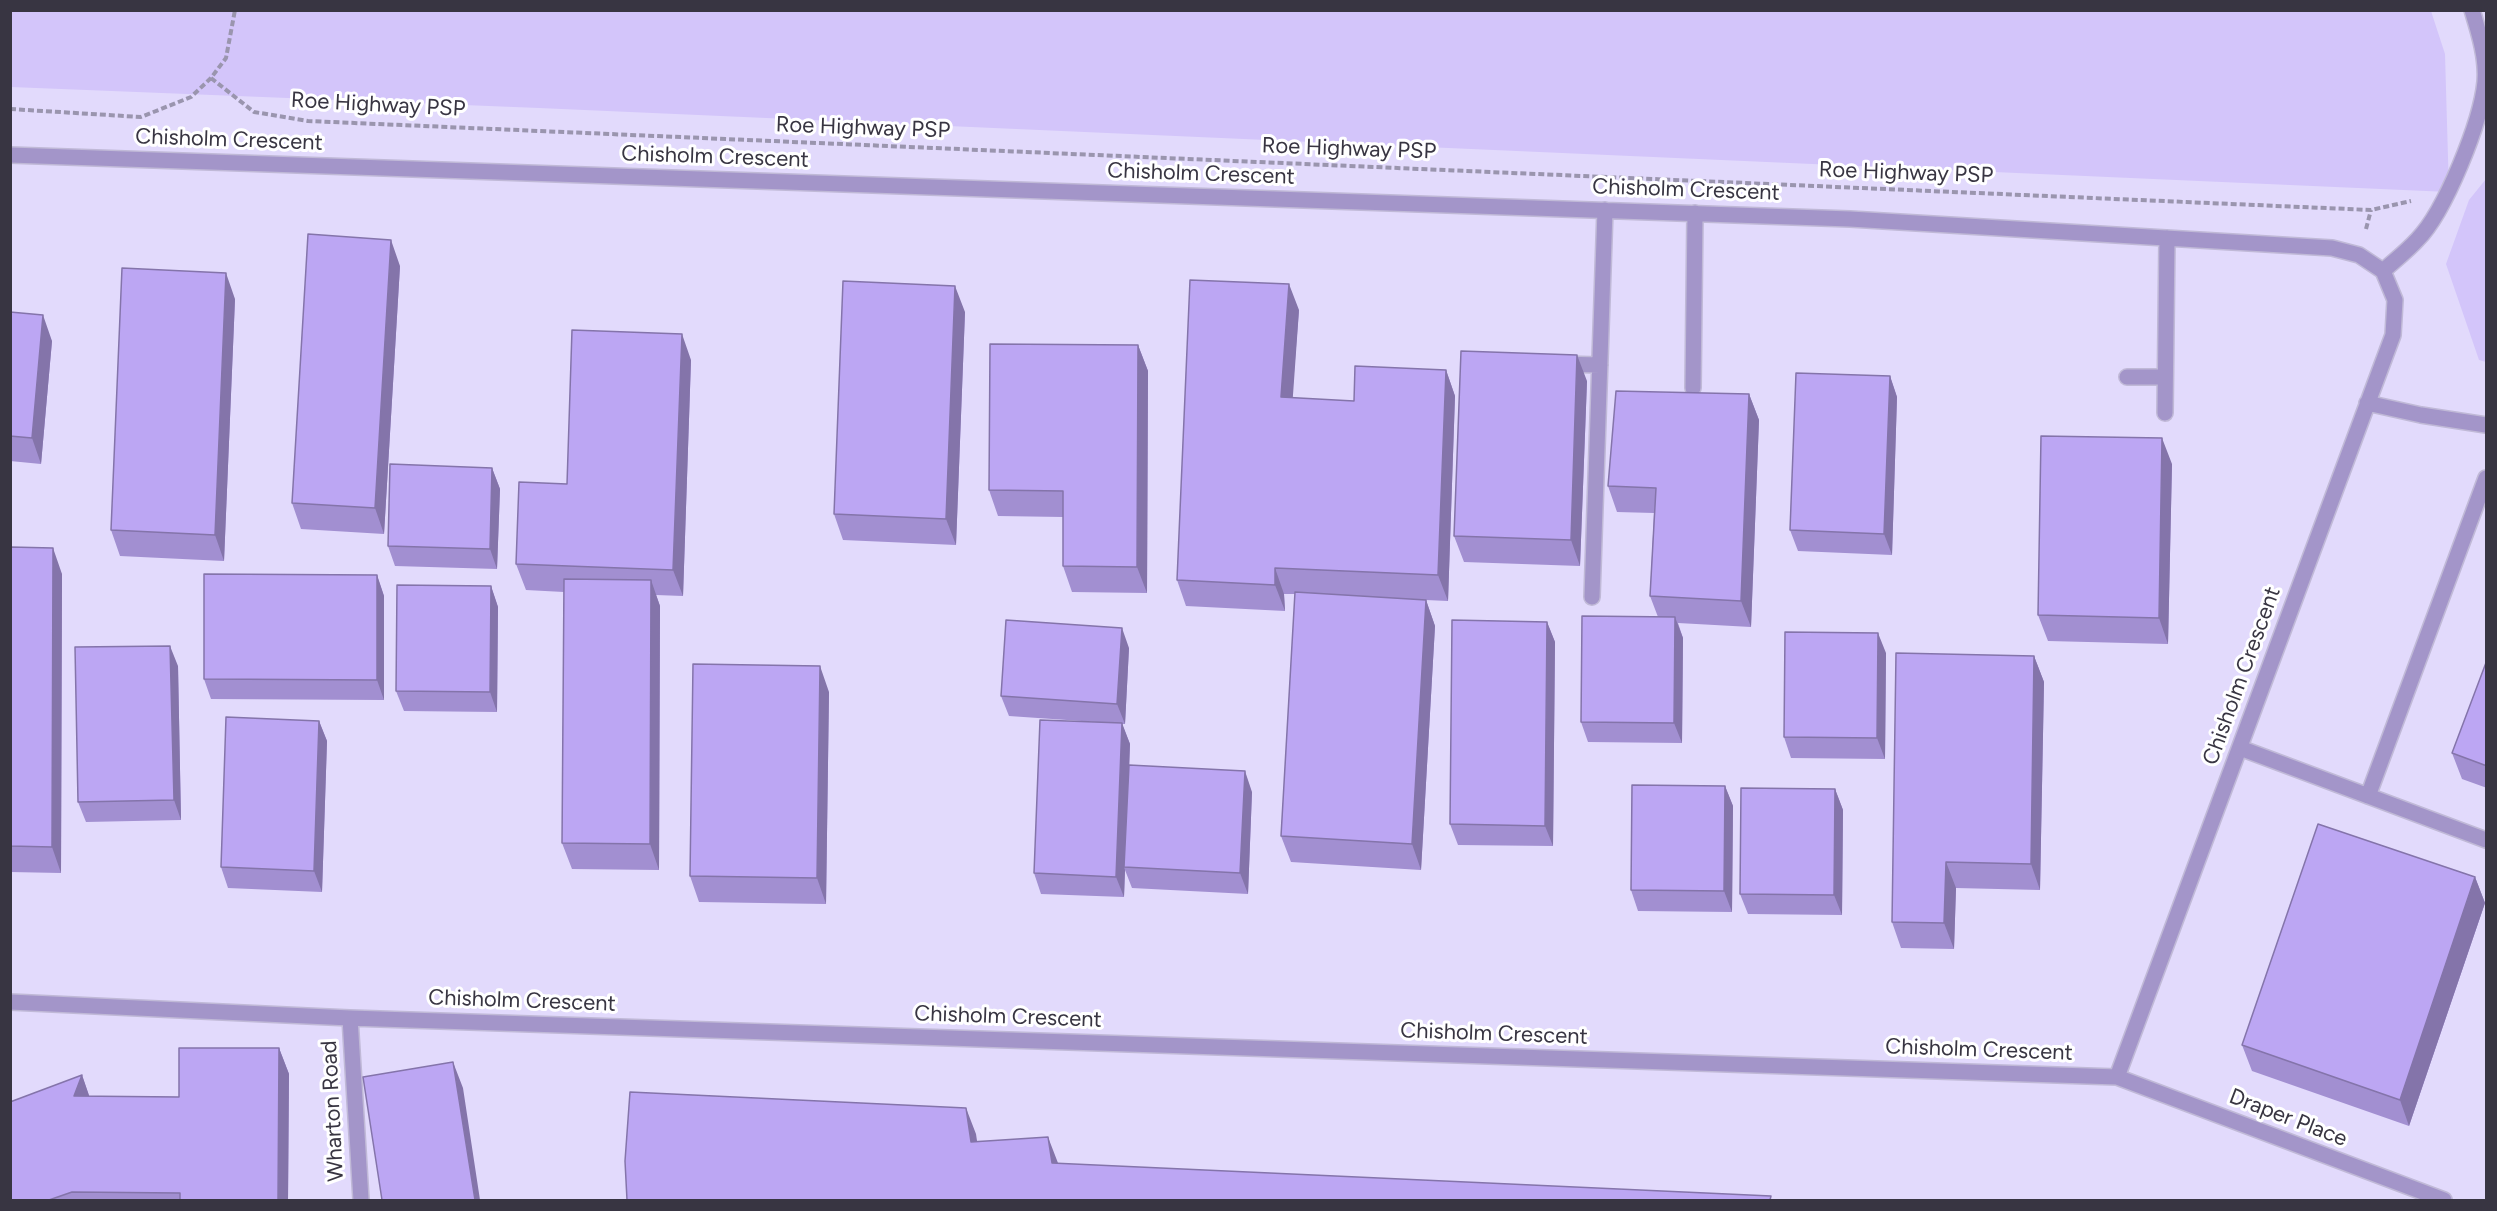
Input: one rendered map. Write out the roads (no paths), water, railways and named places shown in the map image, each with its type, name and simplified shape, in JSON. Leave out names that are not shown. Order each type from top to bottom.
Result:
[{"type":"street","points":[[2383,271],[2418,239],[2449,192],[2478,111],[2485,82],[2483,51],[2472,10]]},
{"type":"street","name":"Chisholm Crescent","points":[[10,155],[1850,219],[2332,248],[2359,255],[2383,271],[2395,300],[2393,335],[2117,1077],[350,1018],[10,1002]]},
{"type":"street","points":[[1592,597],[1605,210]]},
{"type":"street","points":[[1693,388],[1695,213]]},
{"type":"street","points":[[2165,413],[2167,238]]},
{"type":"street","points":[[1542,363],[1600,365]]},
{"type":"street","points":[[2127,376],[2165,377]]},
{"type":"street","points":[[2367,403],[2421,415],[2487,425]]},
{"type":"street","points":[[2368,796],[2487,478]]},
{"type":"street","points":[[2240,748],[2487,840]]},
{"type":"street","name":"Wharton Road","points":[[350,1018],[361,1200]]},
{"type":"street","name":"Draper Place","points":[[2117,1077],[2444,1200]]}]
